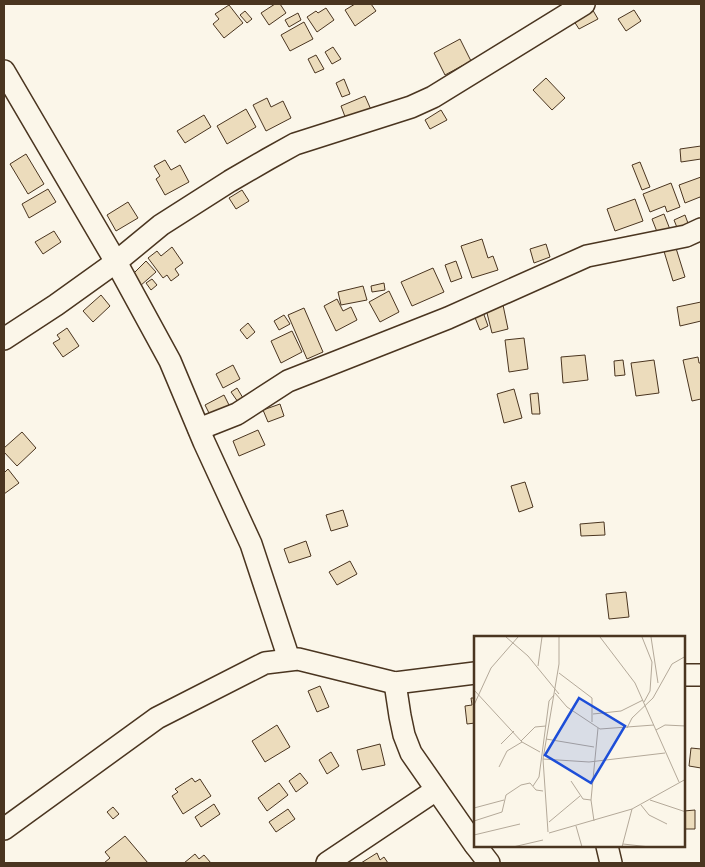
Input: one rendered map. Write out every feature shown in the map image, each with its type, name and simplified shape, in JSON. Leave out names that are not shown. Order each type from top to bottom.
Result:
[{"type":"street","points":[[4,339],[116,262],[161,225],[230,181],[295,144],[411,107],[433,98],[584,4]]},
{"type":"street","points":[[4,71],[116,262],[170,361],[251,544],[289,659]]},
{"type":"street","points":[[199,429],[236,414],[288,381],[448,318],[587,256],[686,236],[701,228]]},
{"type":"street","points":[[4,829],[157,718],[265,663],[298,659],[395,683],[474,673]]},
{"type":"street","points":[[685,675],[701,675]]},
{"type":"street","points":[[395,683],[404,735],[411,753],[474,844]]},
{"type":"street","points":[[327,863],[436,790]]},
{"type":"street","points":[[476,847],[488,863]]},
{"type":"street","points":[[607,847],[611,863]]},
{"type":"building","points":[[275,4],[280,4],[286,13],[269,25],[261,13]]},
{"type":"building","points":[[355,4],[371,4],[376,11],[355,26],[345,10]]},
{"type":"building","points":[[229,5],[243,23],[224,38],[213,24],[219,19],[215,14]]},
{"type":"building","points":[[591,7],[598,19],[579,29],[572,18]]},
{"type":"building","points":[[326,8],[334,20],[317,32],[307,17],[316,11],[318,13]]},
{"type":"building","points":[[634,10],[641,21],[626,31],[618,19]]},
{"type":"building","points":[[245,11],[252,19],[247,23],[240,15]]},
{"type":"building","points":[[298,13],[301,20],[289,27],[285,20]]},
{"type":"building","points":[[304,22],[313,39],[290,51],[281,35]]},
{"type":"building","points":[[460,39],[471,61],[445,75],[434,53]]},
{"type":"building","points":[[333,47],[341,59],[332,64],[325,52]]},
{"type":"building","points":[[316,55],[324,69],[315,73],[308,59]]},
{"type":"building","points":[[546,78],[565,98],[552,110],[533,90]]},
{"type":"building","points":[[344,79],[350,94],[342,97],[336,83]]},
{"type":"building","points":[[365,96],[372,112],[347,122],[341,106]]},
{"type":"building","points":[[267,98],[271,107],[283,101],[291,118],[266,131],[253,105]]},
{"type":"building","points":[[246,109],[256,127],[227,144],[217,126]]},
{"type":"building","points":[[441,110],[447,120],[430,129],[425,120]]},
{"type":"building","points":[[204,115],[211,127],[185,143],[177,131]]},
{"type":"building","points":[[701,146],[701,159],[681,162],[680,149]]},
{"type":"building","points":[[26,154],[44,184],[28,194],[10,164]]},
{"type":"building","points":[[165,160],[171,170],[180,165],[189,182],[165,195],[156,179],[160,176],[154,166]]},
{"type":"building","points":[[640,162],[650,187],[642,190],[632,165]]},
{"type":"building","points":[[701,177],[701,200],[700,197],[685,203],[679,185]]},
{"type":"building","points":[[671,183],[680,207],[667,212],[665,206],[650,212],[643,194]]},
{"type":"building","points":[[48,189],[56,202],[29,218],[22,204]]},
{"type":"building","points":[[242,190],[249,201],[236,209],[229,198]]},
{"type":"building","points":[[635,199],[643,221],[615,231],[607,209]]},
{"type":"building","points":[[128,202],[138,218],[116,231],[107,215]]},
{"type":"building","points":[[664,214],[671,232],[659,237],[652,219]]},
{"type":"building","points":[[685,215],[689,226],[678,230],[674,220]]},
{"type":"building","points":[[54,231],[61,242],[43,254],[35,242]]},
{"type":"building","points":[[482,239],[488,258],[493,256],[498,270],[472,278],[461,246]]},
{"type":"building","points":[[546,244],[550,257],[534,263],[530,249]]},
{"type":"building","points":[[675,245],[685,277],[673,281],[663,248]]},
{"type":"building","points":[[172,247],[183,263],[175,269],[179,275],[171,281],[167,275],[163,278],[148,258],[157,251],[161,256]]},
{"type":"building","points":[[146,261],[156,272],[140,286],[131,276]]},
{"type":"building","points":[[456,261],[462,278],[451,282],[445,265]]},
{"type":"building","points":[[433,268],[444,292],[412,306],[401,282]]},
{"type":"building","points":[[152,279],[157,285],[151,290],[146,283]]},
{"type":"building","points":[[384,283],[385,290],[372,292],[371,286]]},
{"type":"building","points":[[363,286],[367,300],[341,305],[338,292]]},
{"type":"building","points":[[389,291],[399,312],[380,322],[369,302]]},
{"type":"building","points":[[101,295],[110,306],[93,322],[83,311]]},
{"type":"building","points":[[337,299],[343,311],[351,307],[357,320],[336,331],[324,306]]},
{"type":"building","points":[[701,302],[701,321],[680,326],[677,307]]},
{"type":"building","points":[[503,305],[508,329],[492,333],[486,309]]},
{"type":"building","points":[[304,308],[323,352],[307,359],[288,315]]},
{"type":"building","points":[[483,312],[488,326],[480,330],[474,315]]},
{"type":"building","points":[[284,315],[290,324],[279,330],[274,321]]},
{"type":"building","points":[[248,323],[255,332],[247,339],[240,330]]},
{"type":"building","points":[[67,328],[79,346],[63,357],[53,343],[60,339],[57,335]]},
{"type":"building","points":[[292,331],[302,352],[281,363],[271,341]]},
{"type":"building","points":[[524,338],[528,369],[509,372],[505,340]]},
{"type":"building","points":[[585,355],[588,380],[563,383],[561,357]]},
{"type":"building","points":[[698,357],[699,363],[701,363],[701,399],[692,401],[683,360]]},
{"type":"building","points":[[623,360],[625,375],[615,376],[614,361]]},
{"type":"building","points":[[654,360],[659,393],[636,396],[631,363]]},
{"type":"building","points":[[233,365],[240,379],[223,388],[216,374]]},
{"type":"building","points":[[237,388],[243,398],[238,402],[231,392]]},
{"type":"building","points":[[514,389],[522,418],[504,423],[497,394]]},
{"type":"building","points":[[538,393],[540,414],[532,414],[530,394]]},
{"type":"building","points":[[224,395],[231,409],[212,419],[205,405]]},
{"type":"building","points":[[280,404],[284,416],[268,422],[263,410]]},
{"type":"building","points":[[258,430],[265,445],[239,456],[233,441]]},
{"type":"building","points":[[22,432],[36,448],[17,466],[4,452],[4,448]]},
{"type":"building","points":[[8,469],[19,483],[4,494],[4,473]]},
{"type":"building","points":[[525,482],[533,507],[519,512],[511,486]]},
{"type":"building","points":[[343,510],[348,526],[331,531],[326,515]]},
{"type":"building","points":[[604,522],[605,535],[581,536],[580,524]]},
{"type":"building","points":[[306,541],[311,556],[289,563],[284,549]]},
{"type":"building","points":[[350,561],[357,574],[337,585],[329,572]]},
{"type":"building","points":[[626,592],[629,617],[609,619],[606,594]]},
{"type":"building","points":[[320,686],[329,707],[317,712],[308,691]]},
{"type":"building","points":[[471,698],[474,698],[474,723],[467,724],[465,706],[472,705]]},
{"type":"building","points":[[277,725],[290,747],[265,762],[252,741]]},
{"type":"building","points":[[380,744],[385,765],[362,770],[357,750]]},
{"type":"building","points":[[691,748],[701,749],[701,768],[689,766]]},
{"type":"building","points":[[331,752],[339,766],[327,774],[319,760]]},
{"type":"building","points":[[300,773],[308,783],[296,792],[289,781]]},
{"type":"building","points":[[192,778],[195,782],[200,779],[211,796],[183,814],[172,796],[178,792],[175,789]]},
{"type":"building","points":[[279,783],[288,795],[267,811],[258,798]]},
{"type":"building","points":[[214,804],[220,814],[201,827],[195,817]]},
{"type":"building","points":[[113,807],[119,814],[113,819],[107,812]]},
{"type":"building","points":[[288,809],[295,819],[276,832],[269,822]]},
{"type":"building","points":[[695,810],[695,829],[685,829],[685,811]]},
{"type":"building","points":[[125,836],[148,863],[104,863],[110,858],[105,852]]},
{"type":"building","points":[[377,853],[380,860],[384,857],[388,863],[361,863]]},
{"type":"building","points":[[195,854],[199,859],[204,855],[211,863],[184,863]]}]
